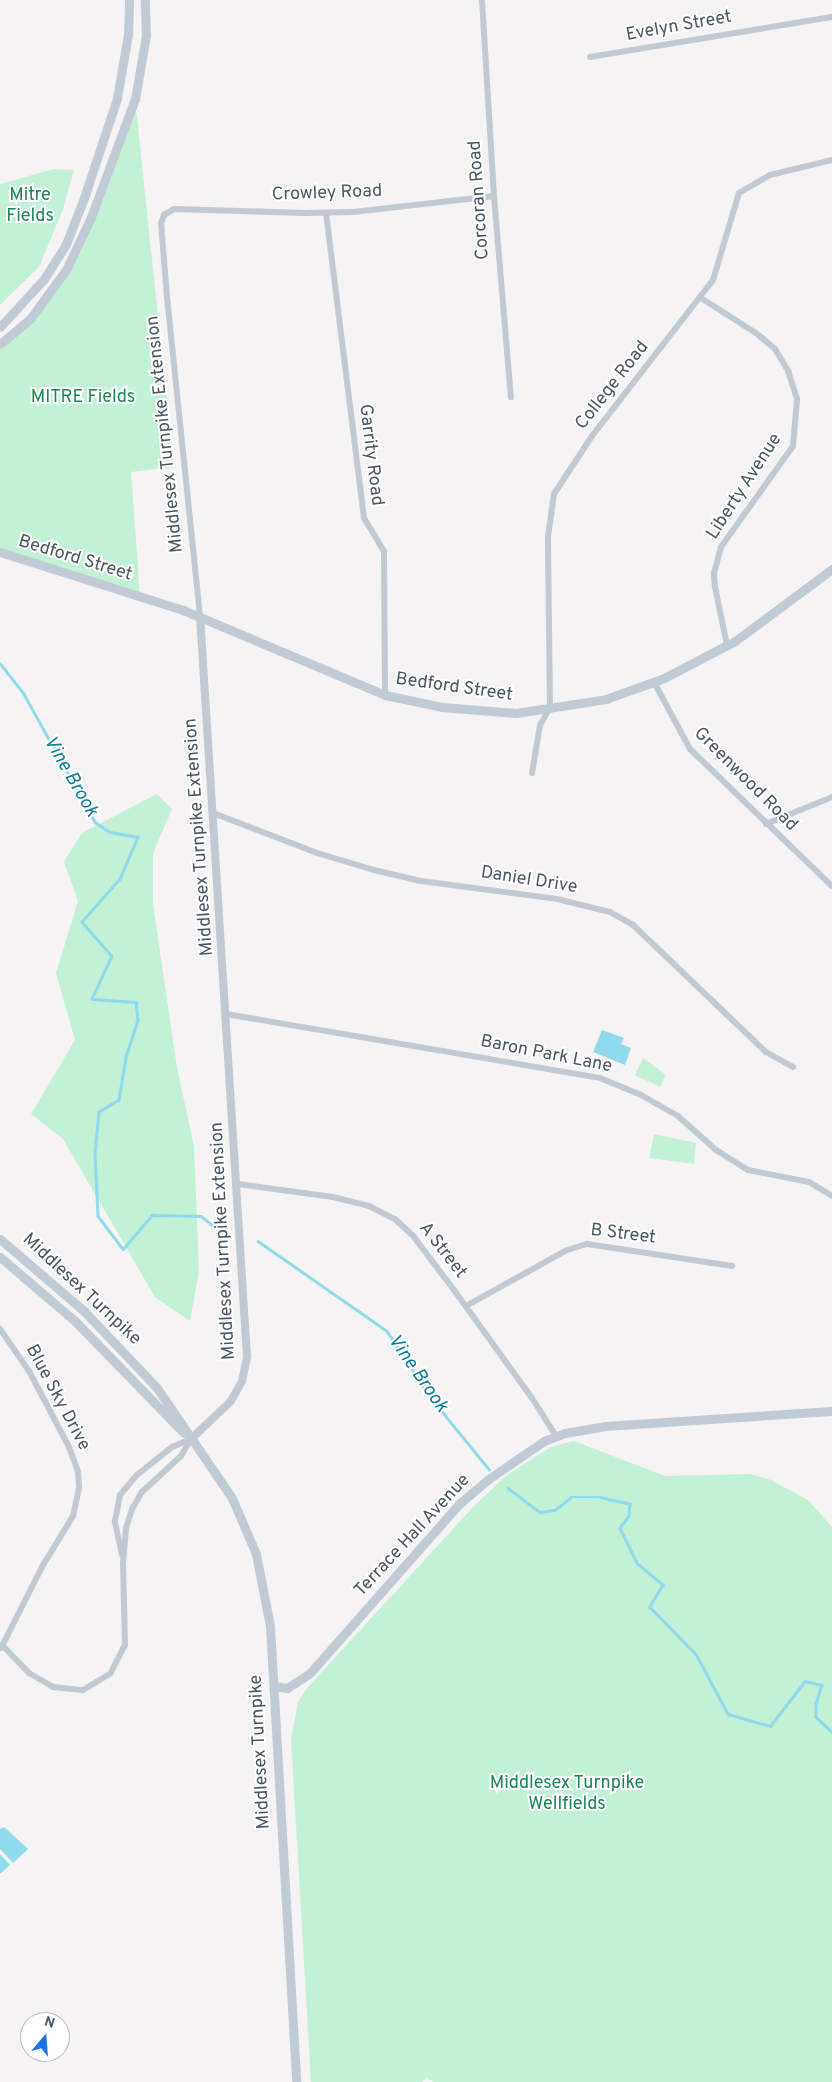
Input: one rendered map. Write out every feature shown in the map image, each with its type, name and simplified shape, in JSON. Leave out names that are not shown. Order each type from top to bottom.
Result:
[{"type":"main road","points":[[0,327],[44,279],[66,244],[84,198],[117,98],[128,34],[129,0]]},
{"type":"main road","points":[[0,344],[30,319],[67,268],[91,217],[135,99],[146,35],[145,0]]},
{"type":"main road","name":"Bedford Street","points":[[0,552],[200,616],[385,696],[476,711],[516,713],[606,699],[654,682],[727,645],[832,569]]},
{"type":"main road","name":"Middlesex Turnpike","points":[[0,1239],[73,1300],[122,1348],[157,1388],[232,1498],[256,1554],[267,1597],[274,1686],[296,2082]]},
{"type":"main road","name":"Middlesex Turnpike","points":[[0,1257],[75,1321],[191,1439]]},
{"type":"main road","name":"Terrace Hall Avenue","points":[[274,1686],[287,1688],[310,1673],[460,1503],[503,1469],[556,1436],[605,1426],[832,1411]]},
{"type":"street","name":"Corcoran Road","points":[[482,0],[494,196],[511,397]]},
{"type":"street","name":"Evelyn Street","points":[[590,57],[832,16]]},
{"type":"street","name":"College Road","points":[[550,708],[548,547],[554,494],[592,436],[701,298],[718,270],[739,193],[770,175],[832,160]]},
{"type":"street","name":"Crowley Road","points":[[164,215],[174,209],[326,213],[494,196]]},
{"type":"street","name":"Garrity Road","points":[[326,213],[364,518],[384,551],[385,696]]},
{"type":"street","name":"Middlesex Turnpike Extension","points":[[164,215],[161,223],[167,297],[200,616],[247,1342],[245,1370],[231,1401],[191,1439]]},
{"type":"street","name":"Liberty Avenue","points":[[701,298],[756,333],[775,349],[791,378],[797,407],[793,446],[720,547],[714,574],[727,645]]},
{"type":"street","name":"Greenwood Road","points":[[654,682],[690,749],[832,886]]},
{"type":"street","points":[[532,773],[540,725],[550,708]]},
{"type":"street","points":[[766,824],[832,797]]},
{"type":"street","name":"Daniel Drive","points":[[213,813],[366,868],[421,880],[563,900],[610,912],[632,925],[766,1052],[793,1067]]},
{"type":"street","name":"Baron Park Lane","points":[[226,1014],[600,1078],[641,1095],[672,1112],[716,1150],[748,1170],[809,1182],[832,1196]]},
{"type":"street","name":"A Street","points":[[238,1184],[333,1197],[386,1212],[414,1237],[532,1398],[556,1436]]},
{"type":"street","name":"B Street","points":[[466,1306],[567,1250],[587,1244],[732,1266]]},
{"type":"street","name":"Blue Sky Drive","points":[[0,1329],[29,1371],[69,1447],[78,1472],[79,1488],[74,1516],[42,1567],[1,1647],[29,1673],[53,1687],[83,1690],[101,1682],[116,1665],[125,1646],[123,1563],[126,1528],[136,1500],[149,1483],[185,1451],[191,1439]]},
{"type":"street","name":"Blue Sky Drive","points":[[123,1563],[115,1521],[120,1495],[137,1475],[172,1448],[191,1439]]},
{"type":"green space","name":"MITRE Fields","points":[[135,99],[174,467],[131,472],[140,596],[0,552],[0,344],[30,319],[67,268]]},
{"type":"green space","name":"Mitre Fields","points":[[54,169],[74,170],[63,209],[39,267],[0,305],[0,184]]},
{"type":"green space","points":[[157,794],[172,809],[153,853],[153,904],[177,1068],[194,1146],[199,1271],[190,1321],[155,1297],[63,1139],[31,1114],[75,1040],[56,973],[78,901],[64,862],[82,833]]},
{"type":"green space","points":[[643,1058],[666,1075],[660,1087],[635,1075]]},
{"type":"green space","points":[[654,1134],[696,1143],[694,1164],[649,1158]]},
{"type":"green space","name":"Middlesex Turnpike Wellfields","points":[[574,1441],[665,1476],[750,1474],[771,1480],[808,1500],[832,1527],[832,2082],[433,2082],[427,2077],[422,2082],[311,2082],[291,1739],[298,1702],[307,1688],[474,1506],[507,1475],[551,1447]]},
{"type":"water","points":[[602,1030],[624,1038],[621,1044],[631,1048],[625,1065],[593,1052]]},
{"type":"water","points":[[4,1827],[28,1849],[13,1863],[0,1849],[0,1829]]},
{"type":"water","points":[[0,1854],[10,1865],[0,1874]]},
{"type":"waterway","name":"Vine Brook","points":[[0,663],[24,694],[95,822],[110,832],[138,837],[120,879],[82,922],[112,956],[92,999],[136,1002],[138,1020],[126,1058],[119,1100],[99,1112],[95,1154],[98,1216],[123,1249],[152,1215],[201,1216],[227,1237]]},
{"type":"waterway","name":"Vine Brook","points":[[258,1241],[387,1331],[431,1398],[489,1469]]},
{"type":"waterway","name":"Vine Brook","points":[[508,1488],[540,1512],[555,1510],[571,1497],[600,1497],[630,1504],[629,1516],[620,1528],[637,1563],[663,1585],[650,1607],[696,1654],[728,1714],[770,1726],[805,1681],[822,1685],[816,1703],[816,1717],[832,1732]]}]
